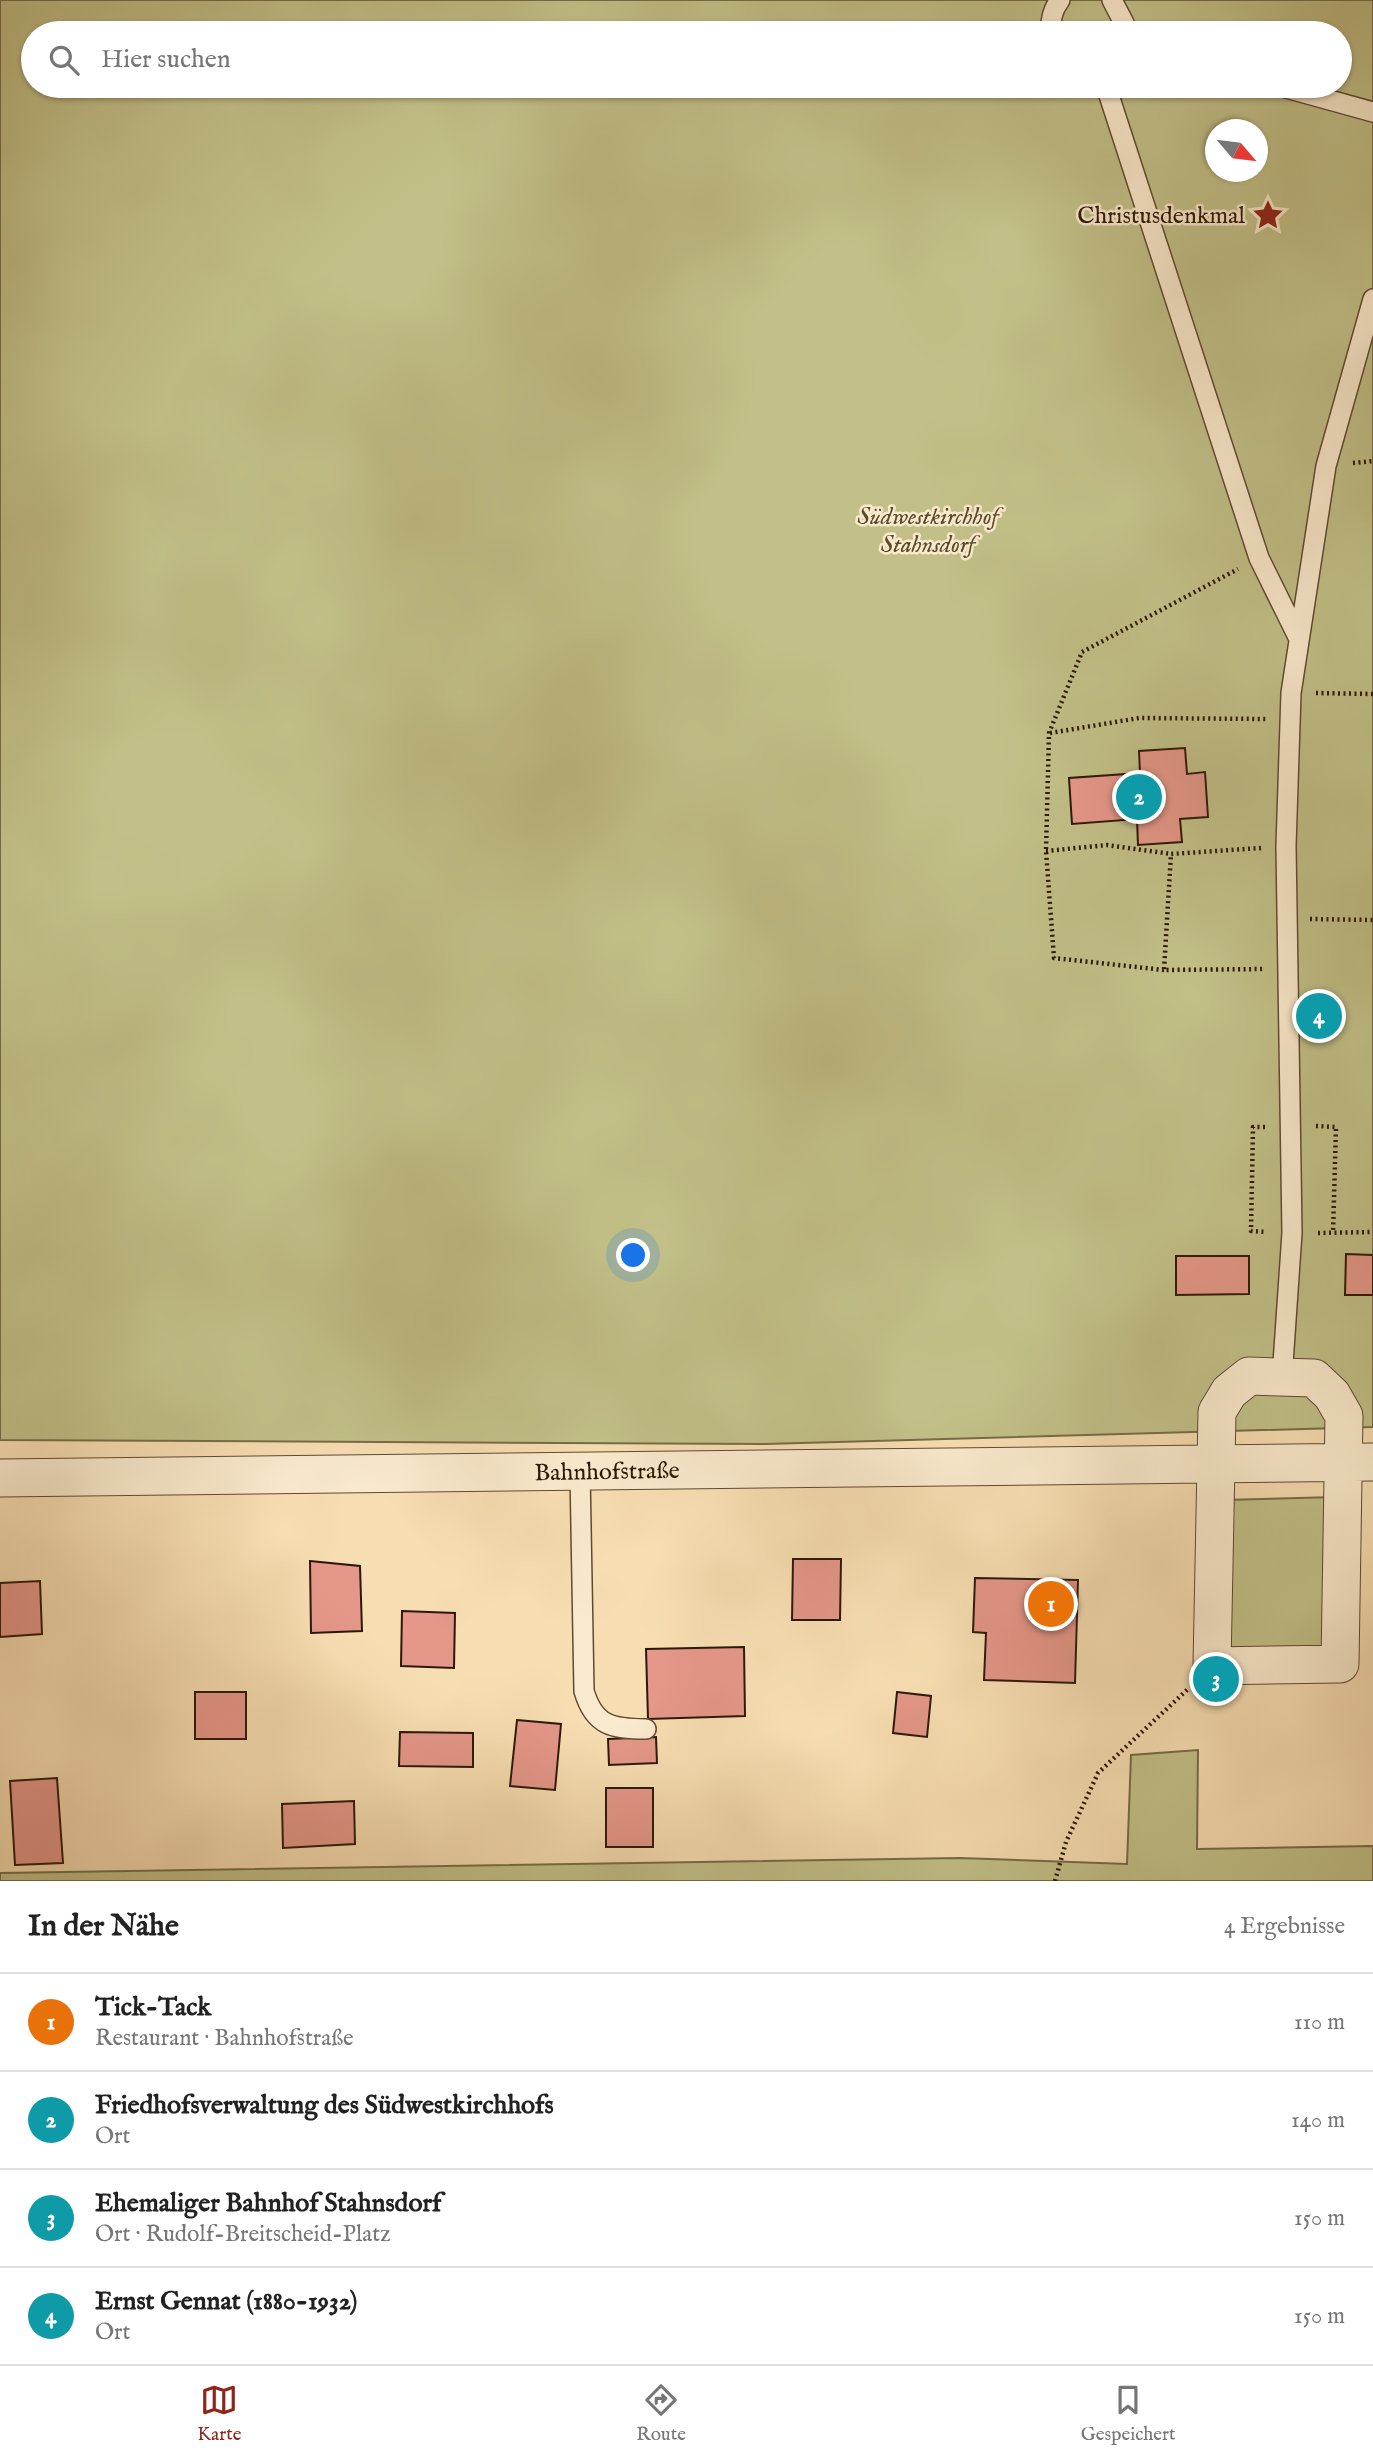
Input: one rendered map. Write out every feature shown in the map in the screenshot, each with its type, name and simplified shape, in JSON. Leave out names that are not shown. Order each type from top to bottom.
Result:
[{"type":"street","points":[[1249,1376],[1314,1378],[1332,1395],[1344,1416],[1359,1462],[1340,1664],[1212,1666],[1217,1412],[1229,1392],[1249,1376]]},
{"type":"street","name":"Bahnhofstraße","points":[[0,1478],[1359,1462]]},
{"type":"lane","points":[[1112,0],[1123,21]]},
{"type":"lane","points":[[1051,21],[1053,2]]},
{"type":"lane","points":[[1110,98],[1259,558],[1299,639]]},
{"type":"lane","points":[[1324,98],[1373,111]]},
{"type":"lane","points":[[1282,1378],[1292,1233],[1286,846],[1291,693],[1325,466],[1373,299]]},
{"type":"lane","points":[[580,1472],[584,1691],[590,1710],[598,1718],[629,1729],[646,1729]]},
{"type":"path","points":[[1259,558],[1082,652],[1049,733],[1046,850],[1054,958],[1164,970],[1288,969]]},
{"type":"path","points":[[1291,693],[1373,694]]},
{"type":"path","points":[[1049,733],[1139,718],[1289,719]]},
{"type":"path","points":[[1046,850],[1107,845],[1171,854],[1286,846]]},
{"type":"path","points":[[1164,970],[1171,854]]},
{"type":"path","points":[[1288,918],[1373,920]]},
{"type":"path","points":[[1292,1233],[1373,1232]]},
{"type":"path","points":[[1055,1881],[1066,1842],[1098,1773],[1212,1666]]},
{"type":"green space","name":"Südwestkirchhof Stahnsdorf","points":[[0,0],[1373,0],[1373,1427],[765,1444],[0,1440]]},
{"type":"green space","points":[[1335,1497],[1332,1656],[1223,1655],[1224,1500]]},
{"type":"green space","points":[[1198,1750],[1197,1849],[1373,1846],[1373,1881],[0,1881],[0,1873],[960,1858],[1127,1864],[1131,1755]]},
{"type":"building","points":[[1185,748],[1187,774],[1205,772],[1208,817],[1180,819],[1182,842],[1138,845],[1137,819],[1072,824],[1069,778],[1140,773],[1139,751]]},
{"type":"building","points":[[1346,1254],[1373,1255],[1373,1295],[1345,1295]]},
{"type":"building","points":[[1176,1256],[1249,1256],[1249,1294],[1176,1295]]},
{"type":"building","points":[[793,1559],[841,1559],[840,1620],[792,1620]]},
{"type":"building","points":[[310,1561],[360,1566],[362,1631],[311,1633]]},
{"type":"building","points":[[975,1578],[1078,1580],[1075,1683],[984,1680],[986,1633],[973,1632]]},
{"type":"building","points":[[40,1581],[42,1634],[0,1637],[0,1583]]},
{"type":"building","points":[[402,1611],[455,1613],[454,1668],[401,1666]]},
{"type":"building","points":[[744,1647],[745,1716],[648,1719],[646,1649]]},
{"type":"building","points":[[195,1692],[246,1692],[246,1739],[195,1739]]},
{"type":"building","points":[[897,1692],[931,1696],[927,1737],[893,1733]]},
{"type":"building","points":[[517,1720],[561,1724],[555,1790],[510,1786]]},
{"type":"building","points":[[400,1732],[473,1733],[473,1767],[399,1766]]},
{"type":"building","points":[[656,1737],[657,1763],[609,1765],[608,1739]]},
{"type":"building","points":[[57,1778],[63,1863],[15,1865],[10,1781]]},
{"type":"building","points":[[606,1788],[653,1788],[653,1847],[606,1847]]},
{"type":"building","points":[[354,1801],[355,1844],[283,1848],[282,1804]]},
{"type":"place","name":"Christusdenkmal","points":[[1268,215]]},
{"type":"place","name":"Friedhofsverwaltung des Südwestkirchhofs","points":[[1139,797]]},
{"type":"place","name":"Ernst Gennat (1880-1932)","points":[[1319,1016]]},
{"type":"place","name":"Tick-Tack","points":[[1051,1604]]},
{"type":"place","name":"Ehemaliger Bahnhof Stahnsdorf","points":[[1216,1679]]}]
